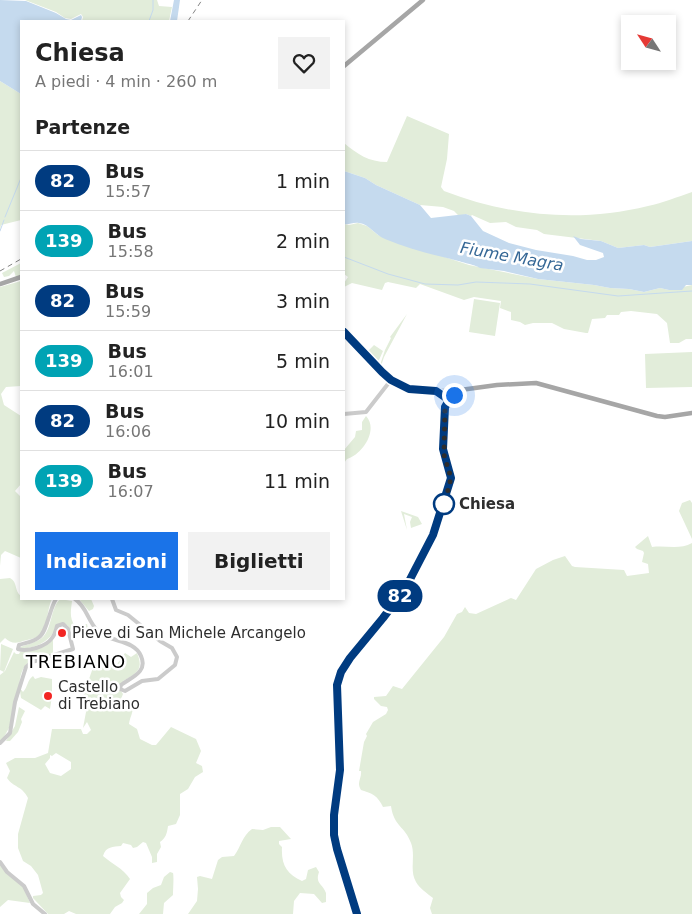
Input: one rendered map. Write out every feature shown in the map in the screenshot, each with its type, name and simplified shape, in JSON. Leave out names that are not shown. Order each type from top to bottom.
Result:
[{"type":"main road","points":[[345,65],[423,0]]},
{"type":"main road","points":[[0,284],[20,277]]},
{"type":"main road","points":[[345,333],[391,380],[409,389],[436,391],[446,396],[462,389],[536,383],[657,416],[665,417],[692,413]]},
{"type":"main road","points":[[357,914],[334,835],[334,815],[340,770],[337,685],[341,672],[350,658],[405,589],[433,535],[451,478],[444,455],[445,407],[449,389],[453,393]]},
{"type":"street","points":[[345,414],[366,412],[391,380]]},
{"type":"street","points":[[0,743],[10,733],[15,702],[26,667],[32,662],[73,649],[68,630],[63,624],[57,626],[52,639],[46,644],[23,650],[17,648],[19,645],[37,639],[43,634],[51,606],[55,600]]},
{"type":"street","points":[[76,600],[81,604],[99,632],[130,645],[140,653],[142,670],[121,685],[120,689],[125,691],[142,681],[158,679],[175,665],[177,658],[172,648],[160,641],[128,615],[116,610],[112,600]]},
{"type":"street","points":[[0,862],[7,872],[24,886],[33,904],[46,914]]},
{"type":"green space","points":[[25,0],[157,0],[159,6],[172,7],[169,20],[82,20],[81,14],[71,19],[65,18],[56,12]]},
{"type":"green space","points":[[0,81],[20,93],[20,220],[1,225],[0,230]]},
{"type":"green space","points":[[407,116],[449,134],[447,159],[441,187],[444,191],[468,200],[519,211],[570,215],[622,211],[659,203],[692,192],[692,241],[650,247],[644,245],[618,248],[601,241],[544,234],[537,230],[516,227],[506,222],[490,223],[472,215],[459,216],[454,211],[443,207],[420,205],[365,178],[345,171],[345,144],[364,157],[375,161],[387,162]]},
{"type":"green space","points":[[358,223],[367,226],[378,235],[469,265],[538,279],[644,292],[660,288],[669,290],[692,285],[692,339],[686,339],[679,343],[670,343],[667,323],[657,314],[631,311],[621,312],[619,315],[607,315],[605,318],[592,319],[588,333],[586,333],[564,329],[552,323],[525,325],[511,320],[511,312],[500,308],[501,301],[474,297],[464,300],[420,284],[416,288],[388,282],[385,283],[382,290],[352,283],[345,286],[345,282],[348,277],[345,275],[345,224]]},
{"type":"green space","points":[[20,264],[20,275],[16,277],[14,271],[9,276],[4,277],[2,273]]},
{"type":"green space","points":[[20,281],[20,386],[6,387],[1,394],[4,405],[20,415],[20,485],[15,491],[20,496],[20,558],[5,551],[1,555],[0,566],[0,287]]},
{"type":"green space","points":[[474,299],[500,303],[495,336],[469,332]]},
{"type":"green space","points":[[407,314],[384,357],[380,369],[390,337]]},
{"type":"green space","points":[[360,344],[368,351],[374,345],[383,351],[379,360],[373,361],[359,346]]},
{"type":"green space","points":[[692,352],[692,387],[646,388],[645,354]]},
{"type":"green space","points":[[366,416],[370,422],[370,435],[358,453],[345,462],[345,449],[355,437],[356,431],[362,430],[362,422]]},
{"type":"green space","points":[[690,500],[692,503],[692,539],[679,511],[682,503]]},
{"type":"green space","points":[[401,511],[418,517],[422,524],[411,528],[410,522],[412,517],[404,514],[407,530]]},
{"type":"green space","points":[[648,536],[652,547],[677,547],[692,543],[692,914],[432,914],[430,908],[433,898],[422,889],[414,877],[413,853],[409,837],[397,822],[392,813],[391,806],[383,807],[377,798],[361,790],[360,787],[361,771],[359,771],[366,734],[373,722],[386,714],[388,710],[387,707],[381,706],[374,697],[386,696],[393,686],[402,689],[444,637],[457,614],[462,612],[465,607],[469,613],[476,614],[511,598],[516,600],[536,569],[553,560],[565,556],[572,566],[575,567],[624,570],[627,576],[649,573],[648,564],[642,562],[643,551],[635,547]]},
{"type":"green space","points":[[10,578],[14,582],[20,595],[20,600],[52,600],[45,626],[40,635],[18,642],[11,642],[5,638],[0,643],[0,579]]},
{"type":"green space","points":[[59,600],[72,601],[71,614],[73,623],[75,626],[87,624],[89,633],[75,635],[67,625],[59,624],[52,635],[44,642],[22,649],[20,647],[39,640],[47,632]]},
{"type":"green space","points":[[80,600],[91,600],[94,606],[89,611]]},
{"type":"green space","points":[[53,639],[53,654],[28,663],[22,671],[19,687],[23,692],[33,676],[35,679],[41,677],[52,679],[50,709],[45,706],[41,710],[21,698],[20,691],[9,728],[0,744],[0,675],[5,671],[14,652],[19,654],[20,652],[38,648],[46,645]]},
{"type":"green space","points":[[1,644],[13,649],[4,672],[0,670]]},
{"type":"green space","points":[[125,653],[131,657],[137,653],[140,663],[138,670],[123,681],[121,699],[131,704],[132,712],[129,724],[137,729],[140,739],[156,745],[171,727],[196,739],[201,751],[196,763],[202,766],[203,772],[195,777],[188,789],[180,794],[180,815],[176,824],[168,826],[164,839],[160,842],[161,847],[157,854],[157,862],[152,863],[152,857],[146,843],[143,842],[133,848],[131,845],[123,843],[121,846],[108,849],[104,853],[103,856],[121,869],[130,879],[120,893],[124,900],[110,914],[76,914],[69,911],[64,914],[48,914],[33,898],[33,896],[43,893],[38,875],[31,866],[23,861],[18,848],[18,834],[28,798],[23,791],[12,784],[7,778],[10,771],[6,763],[15,758],[35,758],[48,753],[52,729],[81,729],[83,734],[87,734],[91,730],[87,722],[83,728],[86,712],[82,699],[96,659],[107,659],[115,667]],"holes":[[[56,753],[71,762],[71,769],[61,776],[50,773],[45,764],[50,755],[52,756]]]},
{"type":"green space","points":[[19,707],[25,711],[21,719],[22,722],[18,732],[10,741],[6,741],[15,726]]},
{"type":"green space","points":[[271,827],[280,827],[291,839],[279,841],[279,844],[282,847],[284,864],[292,875],[302,881],[306,879],[308,870],[316,867],[319,872],[318,881],[326,893],[326,902],[322,903],[314,894],[300,893],[294,901],[293,914],[188,914],[197,901],[197,877],[212,879],[218,860],[222,857],[234,856],[244,838],[252,829],[263,830]]},
{"type":"green space","points":[[0,862],[23,886],[30,903],[8,900],[0,907]]},
{"type":"green space","points":[[170,872],[173,873],[173,895],[164,903],[163,914],[139,914],[147,904],[147,893],[161,885],[164,877]]},
{"type":"water","points":[[0,0],[26,1],[71,20],[20,20],[20,93],[0,81]]},
{"type":"water","points":[[174,0],[180,0],[177,20],[170,20]]},
{"type":"water","points":[[81,15],[81,20],[71,20]]},
{"type":"water","name":"Fiume Magra","points":[[345,171],[365,178],[420,205],[431,218],[466,214],[471,216],[483,231],[509,243],[536,250],[596,260],[604,257],[603,253],[580,245],[573,236],[581,239],[601,241],[618,248],[644,245],[650,247],[692,241],[692,285],[686,285],[682,290],[660,288],[644,292],[538,279],[504,271],[480,268],[426,253],[381,237],[363,224],[345,224]]},
{"type":"waterway","points":[[149,20],[153,10],[153,0]]},
{"type":"waterway","points":[[5,217],[20,180]]},
{"type":"waterway","points":[[0,231],[4,220]]},
{"type":"waterway","points":[[345,257],[388,274],[425,284],[458,285],[476,282],[530,284],[618,296],[692,291]]},
{"type":"railway","points":[[189,20],[202,0]]},
{"type":"railway","points":[[0,271],[20,260]]},
{"type":"bus line","name":"82","points":[[345,333],[391,380],[404,388],[436,391],[444,394],[445,398],[449,400],[445,407],[443,449],[451,478],[444,506],[433,535],[405,589],[350,658],[338,679],[336,701],[340,770],[334,815],[334,835],[357,914]]},
{"type":"place","name":"Chiesa","points":[[444,504]]},
{"type":"place","name":"Pieve di San Michele Arcangelo","points":[[62,633]]},
{"type":"place","name":"Castello di Trebiano","points":[[48,696]]},
{"type":"district","name":"TREBIANO","points":[[76,662]]},
{"type":"route","points":[[444,504],[444,506],[451,478],[444,455],[445,407],[454,395]]}]
